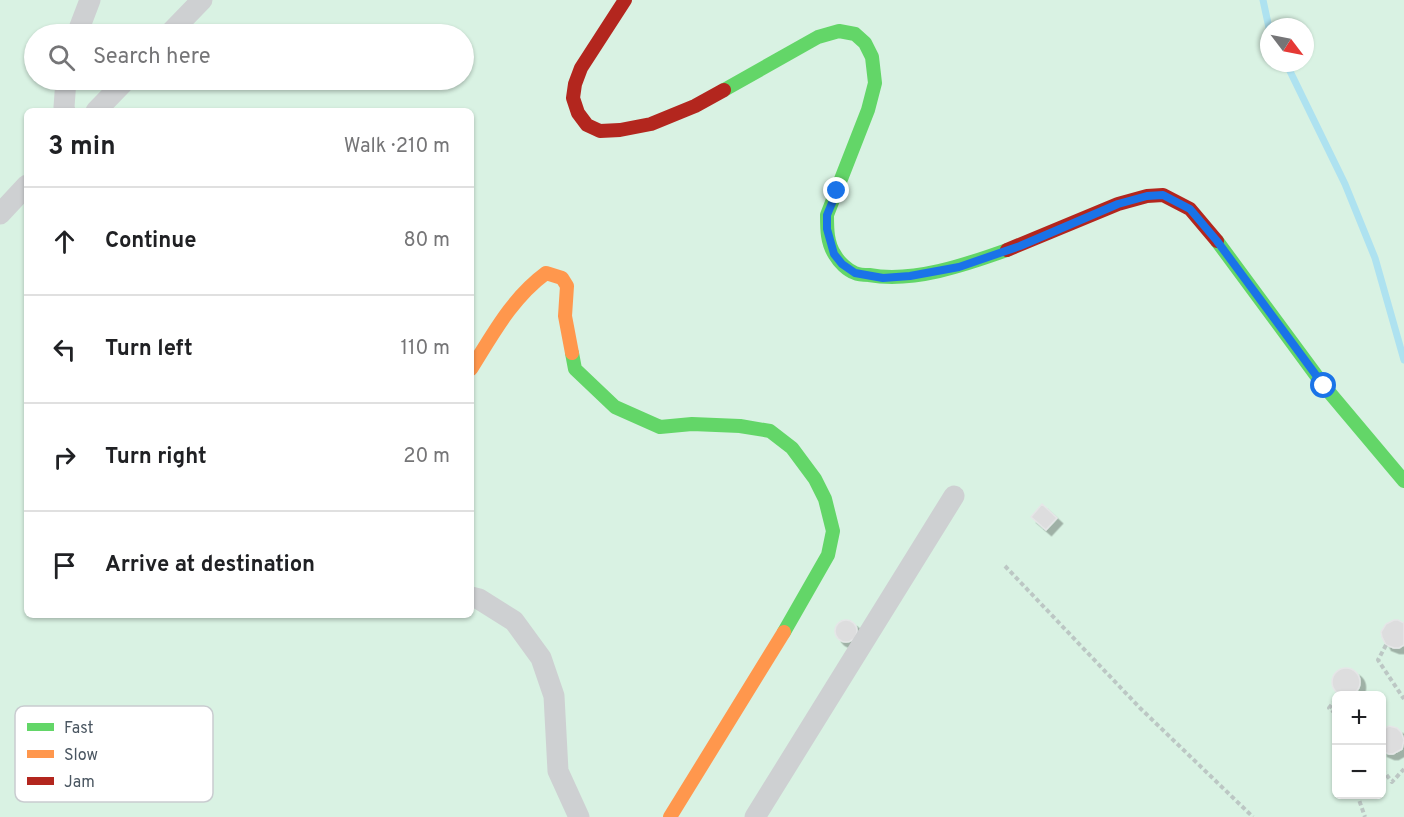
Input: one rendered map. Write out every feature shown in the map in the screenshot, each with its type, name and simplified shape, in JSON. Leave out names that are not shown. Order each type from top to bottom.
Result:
[{"type":"street","points":[[81,24],[90,0]]},
{"type":"street","points":[[179,24],[202,0]]},
{"type":"street","points":[[625,0],[580,68],[575,84],[573,98],[578,113],[587,125],[600,131],[621,130],[651,124],[695,106],[818,37],[839,31],[855,34],[865,44],[872,57],[875,84],[868,110],[827,215],[829,241],[834,254],[842,264],[855,273],[883,278],[910,276],[959,267],[1020,246],[1118,204],[1147,196],[1163,195],[1190,209],[1217,241],[1324,386],[1404,481]]},
{"type":"street","points":[[64,108],[65,90]]},
{"type":"street","points":[[99,108],[116,90]]},
{"type":"street","points":[[0,214],[24,188]]},
{"type":"street","points":[[474,364],[510,308],[535,280],[546,273],[552,274],[562,278],[567,286],[565,316],[575,369],[615,407],[660,427],[692,424],[740,426],[770,431],[792,448],[815,479],[825,499],[833,531],[828,555],[791,621],[670,817]]},
{"type":"street","points":[[755,817],[954,496]]},
{"type":"street","points":[[474,598],[514,621],[541,658],[554,696],[558,771],[579,817]]},
{"type":"path","points":[[1005,566],[1140,708],[1253,817]]},
{"type":"path","points":[[1386,645],[1378,660],[1404,699]]},
{"type":"path","points":[[1386,774],[1392,782],[1404,769]]},
{"type":"path","points":[[1358,799],[1365,817]]},
{"type":"green space","points":[[0,0],[1404,0],[1404,817],[0,817]]},
{"type":"building","points":[[1042,504],[1057,518],[1046,530],[1031,517]]},
{"type":"building","points":[[842,620],[850,620],[857,627],[857,635],[850,642],[842,642],[835,635],[835,627]]},
{"type":"building","points":[[1394,620],[1404,623],[1404,645],[1399,648],[1386,645],[1381,632],[1386,624]]},
{"type":"building","points":[[1341,669],[1351,669],[1359,677],[1360,682],[1357,691],[1335,691],[1333,687],[1333,677]]},
{"type":"building","points":[[1386,728],[1397,728],[1404,740],[1402,749],[1393,754],[1386,753]]},
{"type":"waterway","points":[[1263,0],[1267,18]]},
{"type":"waterway","points":[[1290,72],[1345,184],[1375,258],[1404,360]]},
{"type":"traffic: fast","points":[[724,90],[818,37],[839,31],[855,34],[865,43],[872,57],[875,83],[868,110],[827,215],[829,241],[837,258],[846,268],[858,274],[903,277],[956,267],[1007,250]]},
{"type":"traffic: fast","points":[[1217,241],[1324,386],[1404,481]]},
{"type":"traffic: fast","points":[[572,353],[575,369],[615,407],[660,427],[692,424],[740,426],[770,431],[792,448],[815,479],[825,499],[833,531],[828,555],[784,632]]},
{"type":"traffic: slow","points":[[474,364],[513,305],[546,273],[562,278],[567,286],[565,316],[572,353]]},
{"type":"traffic: slow","points":[[670,817],[784,632]]},
{"type":"traffic: jam","points":[[625,0],[581,68],[575,84],[573,98],[578,113],[587,125],[600,131],[651,124],[695,106],[724,90]]},
{"type":"traffic: jam","points":[[1007,250],[1118,204],[1147,196],[1163,195],[1190,209],[1217,241]]},
{"type":"route","points":[[837,191],[827,215],[829,241],[834,254],[842,264],[855,273],[883,278],[910,276],[959,267],[1020,246],[1118,204],[1147,196],[1163,195],[1190,209],[1217,241],[1324,386]]}]
